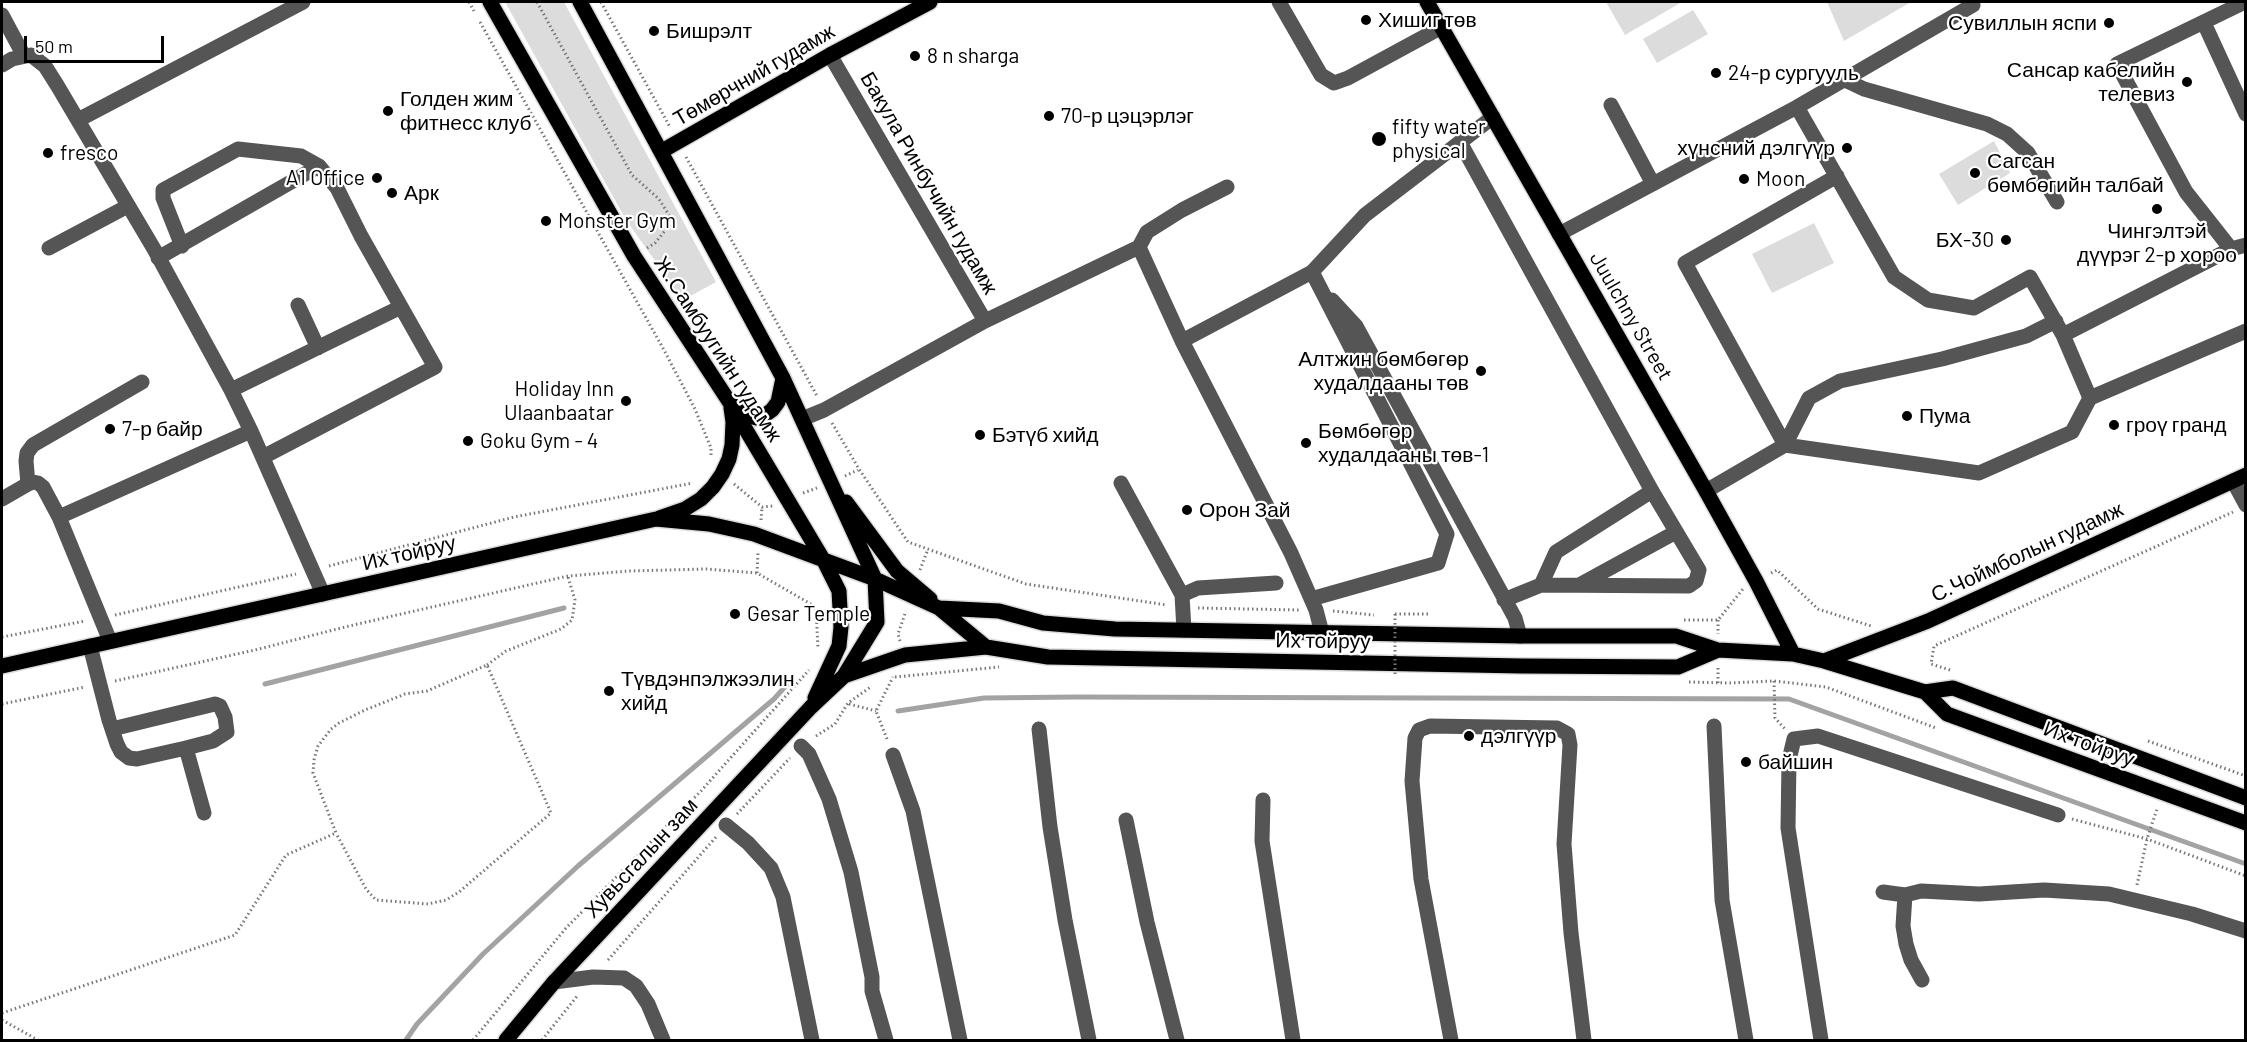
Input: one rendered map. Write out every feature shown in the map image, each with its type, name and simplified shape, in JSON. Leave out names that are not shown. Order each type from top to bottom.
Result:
[{"type":"main road","name":"Ж.Самбуугийн гудамж","points":[[490,2],[634,256],[730,403],[824,561],[839,591],[841,627],[839,646],[811,706]]},
{"type":"main road","name":"Ж.Самбуугийн гудамж","points":[[580,2],[783,378],[876,579]]},
{"type":"main road","name":"Төмөрчний гудамж","points":[[662,152],[830,55],[930,2]]},
{"type":"main road","name":"Juulchny Street","points":[[1427,2],[1706,491],[1793,654]]},
{"type":"main road","points":[[730,403],[747,415],[756,418],[765,415],[778,402],[783,378]]},
{"type":"main road","points":[[656,519],[685,509],[701,500],[722,474],[732,445],[733,422],[730,403]]},
{"type":"main road","name":"С.Чоймболын гудамж","points":[[1824,661],[1928,621],[2239,478]]},
{"type":"main road","points":[[830,482],[897,571],[939,608]]},
{"type":"main road","name":"Их тойруу","points":[[2,666],[656,519],[709,524],[754,534],[876,579],[939,608],[986,647],[1048,657],[1678,667],[1718,650]]},
{"type":"main road","points":[[811,706],[844,676],[877,622],[876,579]]},
{"type":"main road","name":"Их тойруу","points":[[939,608],[999,611],[1043,623],[1115,629],[1520,636],[1676,636],[1718,650],[1793,654],[1824,661],[1925,692],[1953,688],[2246,798]]},
{"type":"main road","points":[[844,676],[905,655],[986,647]]},
{"type":"main road","name":"Их тойруу","points":[[1925,692],[1947,714],[2246,823]]},
{"type":"main road","name":"Хувьсгалын зам","points":[[506,1041],[554,982],[811,706]]},
{"type":"street","points":[[78,120],[302,2]]},
{"type":"street","points":[[1279,2],[1321,75],[1334,83],[1348,78],[1442,27]]},
{"type":"street","points":[[1559,234],[1845,80],[1973,5],[1971,2]]},
{"type":"street","points":[[2063,335],[2238,247],[2186,192],[2117,64],[2245,2]]},
{"type":"street","points":[[2,15],[24,56]]},
{"type":"street","points":[[2204,23],[2246,114]]},
{"type":"street","points":[[2,65],[31,55],[45,66],[78,120],[231,390],[323,594]]},
{"type":"street","name":"Бакула Ринбучийн гудамж","points":[[830,55],[985,321],[1139,247]]},
{"type":"street","points":[[1845,80],[1863,89],[1891,95],[1987,124],[2007,134],[2028,153],[2057,202]]},
{"type":"street","points":[[1611,105],[1653,183]]},
{"type":"street","points":[[1797,107],[1894,277],[1928,300],[1974,308],[2030,277],[2063,335],[2090,398]]},
{"type":"street","points":[[1182,341],[1315,278],[1365,215],[1493,117]]},
{"type":"street","points":[[1460,142],[1652,491],[1699,570],[1696,581],[1689,586],[1541,585],[1504,600]]},
{"type":"street","points":[[182,246],[163,198],[163,190],[238,149],[301,156],[319,166],[337,188],[435,367],[263,457]]},
{"type":"street","points":[[158,258],[319,166]]},
{"type":"street","points":[[1785,445],[1685,263],[1837,176]]},
{"type":"street","points":[[1227,187],[1182,210],[1147,232],[1139,247],[1182,341],[1291,553],[1314,604],[1322,633]]},
{"type":"street","points":[[49,248],[128,206]]},
{"type":"street","points":[[1315,278],[1356,326],[1515,618],[1520,636]]},
{"type":"street","points":[[1314,604],[1438,563],[1447,534],[1315,278]]},
{"type":"street","points":[[298,304],[318,348]]},
{"type":"street","points":[[231,390],[401,307]]},
{"type":"street","points":[[802,419],[825,410],[985,321]]},
{"type":"street","points":[[1706,491],[1785,445],[1809,398],[1840,381],[1953,356],[2026,336],[2056,321]]},
{"type":"street","points":[[1785,445],[1979,473],[2072,432],[2090,398],[2246,331]]},
{"type":"street","points":[[28,484],[26,460],[27,453],[33,445],[142,382]]},
{"type":"street","points":[[59,517],[251,431]]},
{"type":"street","points":[[2239,478],[2240,508]]},
{"type":"street","points":[[2,499],[33,482],[43,487],[59,517],[110,641]]},
{"type":"street","points":[[1120,483],[1183,601],[1184,630]]},
{"type":"street","points":[[1541,585],[1556,552],[1652,491]]},
{"type":"street","points":[[1578,585],[1676,532]]},
{"type":"street","points":[[1183,601],[1198,588],[1276,583]]},
{"type":"street","points":[[90,646],[112,729],[121,752],[129,758],[137,759],[213,741],[227,732],[225,717],[220,706],[215,704],[112,729]]},
{"type":"street","points":[[1451,1041],[1420,879],[1412,781],[1415,738],[1419,730],[1430,726],[1557,728],[1568,734],[1570,745],[1564,844],[1571,933],[1584,1041]]},
{"type":"street","points":[[1714,726],[1722,900],[1746,1041]]},
{"type":"street","points":[[1039,729],[1050,827],[1089,1041]]},
{"type":"street","points":[[1821,1041],[1788,828],[1789,760],[1794,739],[1818,736],[2058,815]]},
{"type":"street","points":[[801,746],[809,754],[829,799],[851,872],[872,977],[872,992],[886,1041]]},
{"type":"street","points":[[186,748],[204,813]]},
{"type":"street","points":[[894,755],[914,811],[960,1041]]},
{"type":"street","points":[[1263,800],[1262,841],[1293,1041]]},
{"type":"street","points":[[1126,820],[1147,922],[1177,1041]]},
{"type":"street","points":[[726,825],[748,843],[771,868],[783,897],[813,1041]]},
{"type":"street","points":[[1883,892],[1905,895],[1921,891],[1978,894],[2044,890],[2109,894],[2134,902],[2192,914],[2246,931]]},
{"type":"street","points":[[1905,895],[1903,926],[1906,944],[1911,960],[1922,980]]},
{"type":"street","points":[[554,982],[593,977],[624,978],[636,986],[648,1004],[663,1041]]},
{"type":"path","points":[[469,2],[695,409],[711,448],[711,466],[762,507],[770,507],[859,470]]},
{"type":"path","points":[[537,2],[632,175],[659,199],[672,220]]},
{"type":"path","points":[[601,2],[859,470],[908,543],[1026,584],[1183,601],[1314,604],[1375,615]]},
{"type":"path","points":[[616,265],[655,243],[672,220],[690,202],[706,195]]},
{"type":"path","points":[[2,637],[101,618],[314,570],[514,517],[700,481]]},
{"type":"path","points":[[1934,646],[2240,508]]},
{"type":"path","points":[[2,704],[255,650],[568,576],[651,570],[706,569],[757,573],[816,607],[818,658]]},
{"type":"path","points":[[1682,620],[1718,620],[1744,587],[1777,570],[1818,609],[1876,627]]},
{"type":"path","points":[[487,665],[551,813],[459,892],[446,900],[428,904],[376,900],[366,889],[336,833],[313,773],[314,760],[324,737],[339,723],[365,710],[405,694],[428,691],[487,665],[506,651],[561,629],[572,620],[575,600],[568,576]]},
{"type":"path","points":[[1395,676],[1395,614],[1428,614],[1428,617]]},
{"type":"path","points":[[1386,616],[1438,617]]},
{"type":"path","points":[[473,1041],[566,928],[701,791],[811,667]]},
{"type":"path","points":[[884,680],[893,677],[1001,667]]},
{"type":"path","points":[[1389,669],[1401,669]]},
{"type":"path","points":[[893,677],[876,711],[894,755]]},
{"type":"path","points":[[1682,682],[1774,681],[1826,687],[1941,730]]},
{"type":"path","points":[[1774,681],[1775,718]]},
{"type":"path","points":[[542,1041],[593,977],[726,825],[801,746],[836,724],[848,704],[876,683]]},
{"type":"path","points":[[848,704],[876,711]]},
{"type":"path","points":[[2134,902],[2147,839],[2157,809],[2166,812]]},
{"type":"path","points":[[2058,815],[2147,839],[2246,876]]},
{"type":"path","points":[[2,1013],[235,935],[286,855],[336,833]]},
{"type":"path","points":[[2,1020],[38,1041]]},
{"type":"shaded area","points":[[505,2],[564,2],[716,282],[683,300],[626,220]]},
{"type":"shaded area","points":[[1606,2],[1682,2],[1625,35]]},
{"type":"shaded area","points":[[1827,2],[1911,2],[1844,41]]},
{"type":"shaded area","points":[[1693,10],[1708,34],[1657,63],[1643,39]]},
{"type":"shaded area","name":"Сагсан бөмбөгийн талбай","points":[[1994,141],[2010,173],[1958,205],[1939,174]]},
{"type":"shaded area","points":[[1814,223],[1834,263],[1772,293],[1752,254]]},
{"type":"waterway","points":[[265,684],[564,608]]},
{"type":"waterway","points":[[406,1040],[417,1024],[483,954],[578,866],[774,699],[791,680]]},
{"type":"waterway","points":[[898,711],[984,698],[1789,699],[2246,864]]},
{"type":"place","name":"Хишиг төв","points":[[1366,20]]},
{"type":"place","name":"Сувиллын яспи","points":[[2109,23]]},
{"type":"place","name":"Бишрэлт","points":[[654,31]]},
{"type":"place","name":"8 n sharga","points":[[915,56]]},
{"type":"place","name":"24-р сургууль","points":[[1716,73]]},
{"type":"place","name":"Сансар кабелийн телевиз","points":[[2187,82]]},
{"type":"place","name":"Голден жим фитнесс клуб","points":[[388,111]]},
{"type":"place","name":"70-р цэцэрлэг","points":[[1049,116]]},
{"type":"place","name":"fifty water physical","points":[[1379,139]]},
{"type":"place","name":"хүнсний дэлгүүр","points":[[1847,148]]},
{"type":"place","name":"fresco","points":[[48,153]]},
{"type":"place","name":"Сагсан бөмбөгийн талбай","points":[[1975,173]]},
{"type":"place","name":"A1 Office","points":[[377,178]]},
{"type":"place","name":"Moon","points":[[1744,179]]},
{"type":"place","name":"Арк","points":[[392,193]]},
{"type":"place","name":"Чингэлтэй дүүрэг 2-р хороо","points":[[2157,209]]},
{"type":"place","name":"Monster Gym","points":[[546,221]]},
{"type":"place","name":"БХ-30","points":[[2006,240]]},
{"type":"place","name":"Алтжин бөмбөгөр худалдааны төв","points":[[1481,371]]},
{"type":"place","name":"Holiday Inn Ulaanbaatar","points":[[626,401]]},
{"type":"place","name":"Пума","points":[[1907,416]]},
{"type":"place","name":"гроү гранд","points":[[2114,425]]},
{"type":"place","name":"7-р байр","points":[[110,429]]},
{"type":"place","name":"Бэтүб хийд","points":[[980,435]]},
{"type":"place","name":"Goku Gym - 4","points":[[468,441]]},
{"type":"place","name":"Бөмбөгөр худалдааны төв-1","points":[[1306,443]]},
{"type":"place","name":"Орон Зай","points":[[1187,510]]},
{"type":"place","name":"Gesar Temple","points":[[735,614]]},
{"type":"place","name":"Түвдэнпэлжээлин хийд","points":[[609,691]]},
{"type":"place","name":"дэлгүүр","points":[[1469,736]]},
{"type":"place","name":"байшин","points":[[1746,762]]}]
